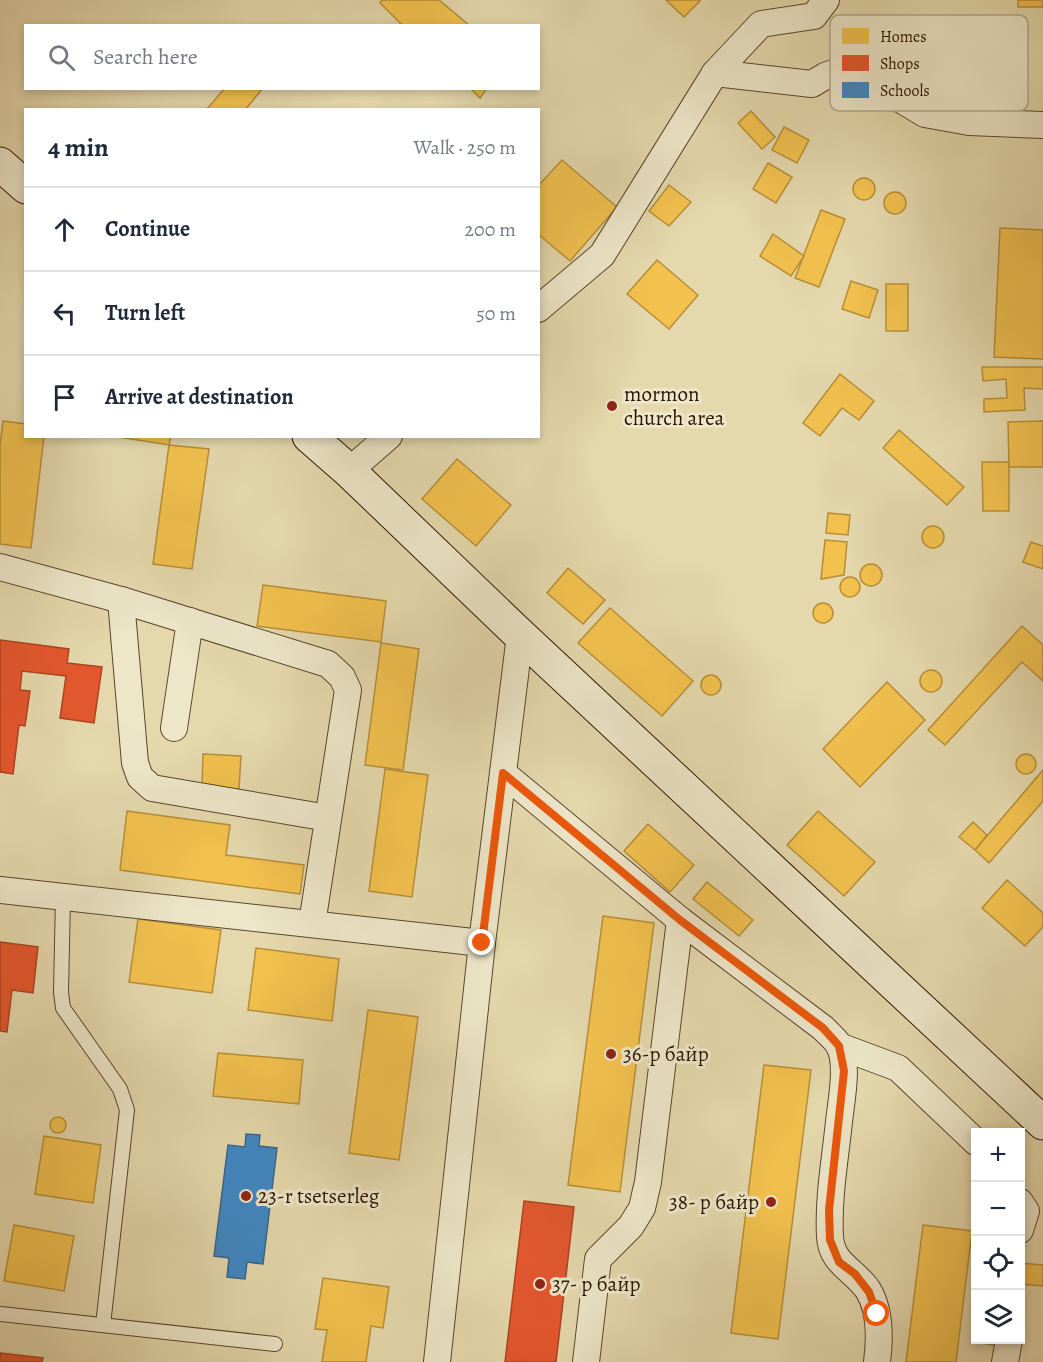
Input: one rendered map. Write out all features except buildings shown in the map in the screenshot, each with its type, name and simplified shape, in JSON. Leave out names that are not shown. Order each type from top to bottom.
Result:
[{"type":"street","points":[[540,307],[602,255],[715,73],[761,24],[814,16],[826,0]]},
{"type":"street","points":[[715,73],[812,84],[830,74]]},
{"type":"street","points":[[920,111],[925,114],[969,122],[1043,125]]},
{"type":"street","points":[[0,164],[24,185]]},
{"type":"street","points":[[311,438],[1043,1123]]},
{"type":"street","points":[[349,471],[387,438]]},
{"type":"street","points":[[0,567],[121,600],[328,663],[342,677],[348,690],[312,924]]},
{"type":"street","points":[[121,600],[135,763],[140,777],[152,788],[328,819]]},
{"type":"street","points":[[174,728],[190,621]]},
{"type":"street","points":[[437,1362],[482,943],[520,635]]},
{"type":"street","points":[[503,773],[680,920],[823,1028],[839,1046],[898,1068],[971,1138]]},
{"type":"street","points":[[0,891],[482,943]]},
{"type":"street","points":[[586,1362],[598,1259],[631,1226],[642,1208],[646,1191],[680,920]]},
{"type":"street","points":[[839,1046],[844,1071],[829,1210],[830,1240],[839,1262],[855,1274],[869,1292],[877,1314],[878,1362]]},
{"type":"street","points":[[1005,1362],[1008,1344]]},
{"type":"lane","points":[[63,897],[61,992],[63,1008],[120,1089],[127,1110],[103,1325]]},
{"type":"lane","points":[[1,1314],[275,1344]]},
{"type":"place","name":"mormon church area","points":[[612,406]]},
{"type":"place","name":"36-р байр","points":[[611,1054]]},
{"type":"place","name":"23-r tsetserleg","points":[[246,1196]]},
{"type":"place","name":"38- р байр","points":[[771,1202]]},
{"type":"place","name":"37- р байр","points":[[540,1284]]},
{"type":"route","points":[[482,943],[503,773],[680,920],[823,1028],[839,1046],[844,1071],[829,1210],[830,1240],[839,1262],[855,1274],[869,1292],[877,1314]]}]
